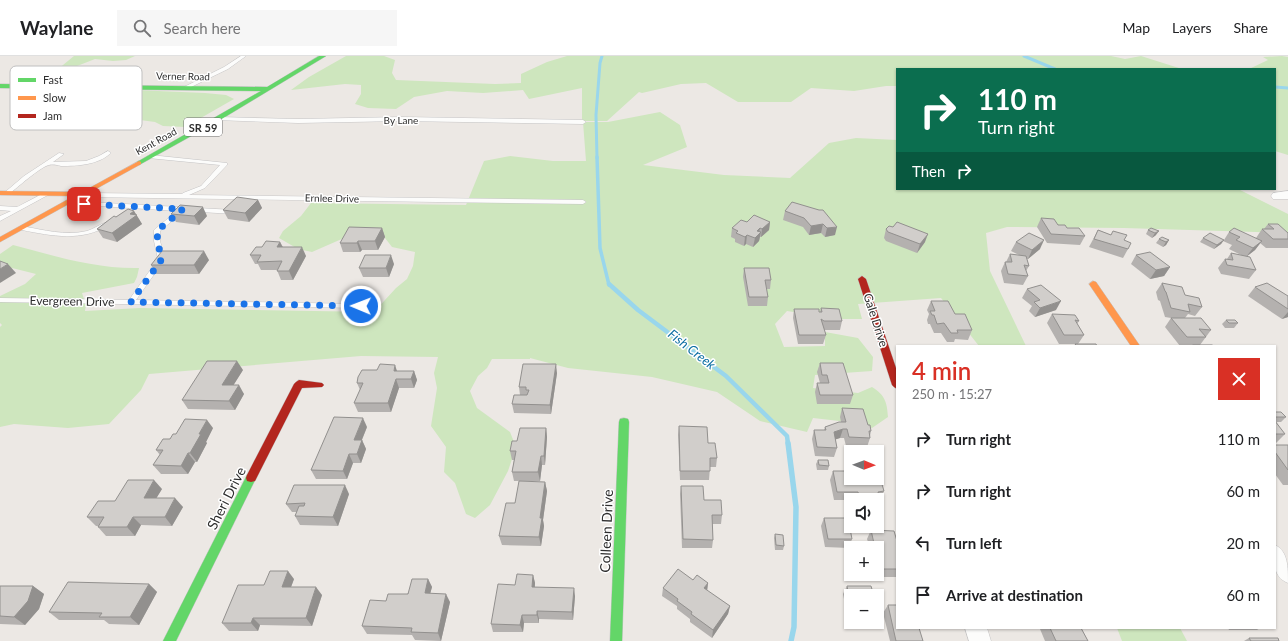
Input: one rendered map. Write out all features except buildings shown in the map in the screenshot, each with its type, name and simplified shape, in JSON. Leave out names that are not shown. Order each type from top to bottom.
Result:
[{"type":"street","name":"Kent Road","points":[[82,194],[218,119],[323,56]]},
{"type":"street","name":"Verner Road","points":[[0,86],[10,86]]},
{"type":"street","name":"Verner Road","points":[[142,87],[269,89]]},
{"type":"street","points":[[4,193],[82,194]]},
{"type":"street","name":"SR 59","points":[[0,240],[82,194]]},
{"type":"street","name":"Gale Drive","points":[[862,279],[896,382]]},
{"type":"street","points":[[1093,284],[1135,345]]},
{"type":"street","name":"Sheri Drive","points":[[169,641],[299,384],[318,385]]},
{"type":"street","name":"Colleen Drive","points":[[616,641],[624,422]]},
{"type":"street","points":[[1276,556],[1288,574]]},
{"type":"street","points":[[976,629],[980,641]]},
{"type":"lane","points":[[187,87],[226,68],[244,56]]},
{"type":"lane","name":"By Lane","points":[[218,119],[298,121],[402,119],[583,122]]},
{"type":"lane","points":[[46,163],[77,164],[96,160],[108,153]]},
{"type":"lane","points":[[4,193],[61,154]]},
{"type":"lane","points":[[149,157],[225,164],[202,187],[181,196]]},
{"type":"lane","points":[[0,219],[46,194]]},
{"type":"lane","name":"Ernlee Drive","points":[[82,194],[582,202]]},
{"type":"lane","points":[[67,202],[235,212]]},
{"type":"lane","points":[[21,228],[45,232],[79,234],[93,232],[103,227],[131,207]]},
{"type":"lane","points":[[0,208],[18,209]]},
{"type":"lane","points":[[131,302],[162,259],[157,241],[158,230],[183,209]]},
{"type":"lane","name":"Evergreen Drive","points":[[0,300],[361,306]]},
{"type":"green space","points":[[74,56],[135,56],[126,60],[113,61],[95,59],[77,66],[62,66]]},
{"type":"green space","points":[[346,56],[384,56],[395,60],[392,73],[396,80],[495,84],[521,83],[521,74],[547,62],[567,56],[1111,56],[1125,59],[1141,56],[1179,68],[896,68],[896,86],[854,91],[811,88],[791,102],[738,102],[706,83],[681,84],[642,93],[639,92],[607,121],[584,121],[582,119],[582,88],[529,99],[523,90],[483,93],[447,91],[414,97],[396,109],[368,108],[355,104],[361,94],[361,85],[345,84],[291,90],[309,77]]},
{"type":"green space","points":[[1263,57],[1288,57],[1288,155],[1276,151],[1276,68],[1251,68],[1268,60]]},
{"type":"green space","points":[[142,90],[205,93],[226,95],[234,99],[185,127],[163,126],[155,122],[142,120]]},
{"type":"green space","points":[[660,112],[680,125],[687,147],[643,165],[724,175],[790,178],[829,143],[856,138],[896,140],[896,190],[1240,190],[1288,214],[1288,233],[1124,228],[1007,227],[986,233],[990,271],[1026,345],[978,345],[941,298],[858,304],[862,319],[839,319],[787,311],[775,324],[784,347],[825,346],[825,332],[858,338],[873,357],[872,371],[815,375],[813,388],[858,393],[872,387],[883,396],[887,407],[888,417],[872,428],[857,423],[813,418],[807,432],[760,421],[717,392],[652,377],[568,368],[530,358],[492,359],[487,368],[478,376],[470,391],[477,408],[510,432],[516,447],[508,471],[490,505],[475,518],[466,514],[455,483],[444,472],[446,447],[431,426],[437,388],[434,373],[438,357],[361,356],[149,374],[141,390],[109,424],[68,428],[14,424],[0,427],[0,327],[2,325],[0,323],[0,296],[25,284],[36,274],[8,267],[0,261],[0,254],[13,245],[91,264],[123,268],[139,268],[134,283],[82,293],[86,305],[85,311],[140,308],[374,312],[396,288],[407,279],[413,266],[415,252],[392,247],[385,238],[353,228],[344,238],[312,252],[298,249],[279,238],[283,231],[301,216],[311,203],[466,205],[484,161],[510,156],[553,161],[586,161],[583,122],[608,122]]},
{"type":"green space","points":[[1117,629],[1181,629],[1187,641],[1122,641]]},
{"type":"waterway","name":"Fish Creek","points":[[597,158],[596,115],[600,63],[602,56]]},
{"type":"waterway","points":[[1024,56],[1053,68]]},
{"type":"waterway","points":[[1276,87],[1288,88]]},
{"type":"waterway","name":"Fish Creek","points":[[597,157],[600,248],[609,285]]},
{"type":"waterway","name":"Fish Creek","points":[[609,284],[638,310],[726,376],[787,436],[788,444]]},
{"type":"waterway","name":"Fish Creek","points":[[788,443],[796,507],[794,627],[791,641]]},
{"type":"traffic: fast","points":[[139,163],[218,119],[323,56]]},
{"type":"traffic: fast","points":[[0,86],[10,86]]},
{"type":"traffic: fast","points":[[142,88],[269,89]]},
{"type":"traffic: fast","points":[[616,641],[624,422]]},
{"type":"traffic: fast","points":[[169,641],[251,478]]},
{"type":"traffic: slow","points":[[0,240],[139,163]]},
{"type":"traffic: slow","points":[[0,193],[82,194]]},
{"type":"traffic: slow","points":[[1093,284],[1135,345]]},
{"type":"traffic: jam","points":[[862,279],[896,382]]},
{"type":"traffic: jam","points":[[251,478],[299,384],[319,385]]},
{"type":"route","points":[[84,204],[183,209],[158,230],[157,241],[162,259],[140,292],[131,302],[361,306]]}]
